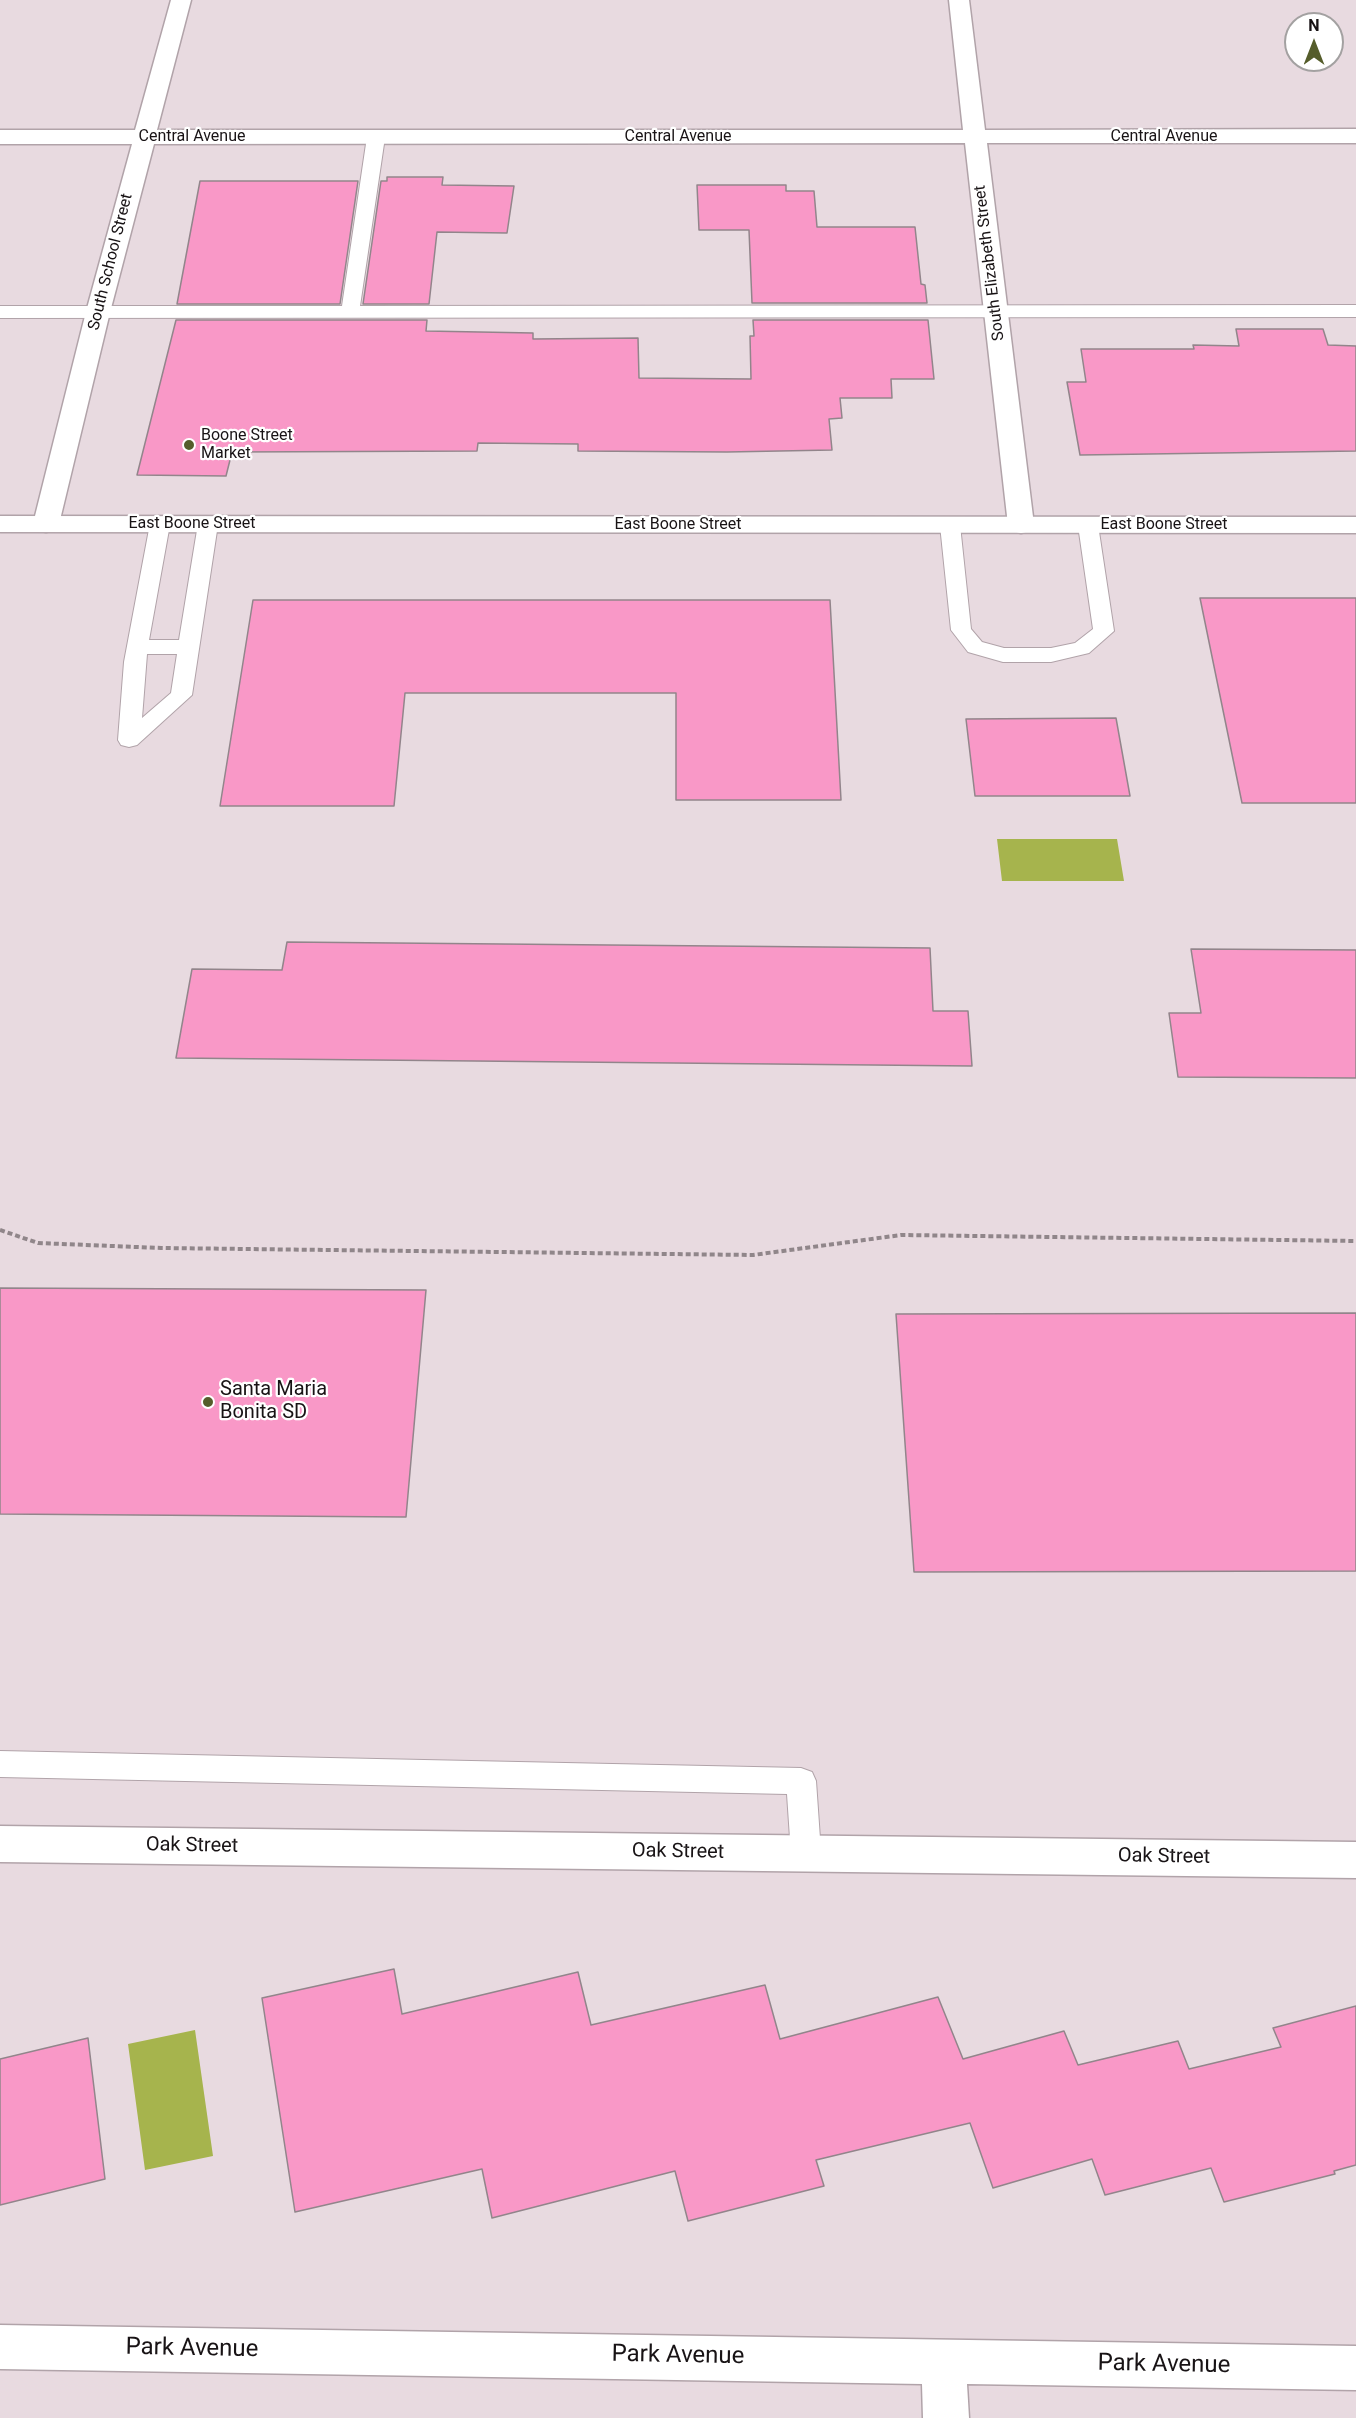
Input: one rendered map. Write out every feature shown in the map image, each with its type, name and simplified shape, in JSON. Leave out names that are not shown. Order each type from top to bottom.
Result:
[{"type":"street","name":"South School Street","points":[[46,524],[98,312],[181,0]]},
{"type":"street","name":"South Elizabeth Street","points":[[959,0],[1021,525]]},
{"type":"street","name":"Central Avenue","points":[[0,137],[1356,136]]},
{"type":"street","name":"East Boone Street","points":[[0,524],[1356,525]]},
{"type":"street","name":"Oak Street","points":[[0,1844],[1356,1860]]},
{"type":"street","name":"Park Avenue","points":[[0,2346],[1356,2368]]},
{"type":"street","points":[[944,2360],[946,2418]]},
{"type":"lane","points":[[350,312],[376,137]]},
{"type":"lane","points":[[0,312],[1356,311]]},
{"type":"lane","points":[[160,524],[138,647],[129,740],[151,723],[180,695],[208,524]]},
{"type":"lane","points":[[950,525],[961,630],[975,647],[1003,655],[1051,655],[1082,648],[1104,631],[1088,525]]},
{"type":"lane","points":[[138,647],[189,647]]},
{"type":"lane","points":[[0,1764],[801,1781],[806,1853]]},
{"type":"path","points":[[0,1230],[38,1243],[161,1248],[753,1256],[901,1235],[1356,1241]]},
{"type":"shaded area","points":[[997,839],[1117,839],[1124,881],[1002,881]]},
{"type":"shaded area","points":[[195,2030],[213,2156],[145,2170],[128,2044]]},
{"type":"building","points":[[387,177],[443,177],[442,185],[514,186],[507,233],[437,232],[429,304],[363,304],[381,181],[387,181]]},
{"type":"building","points":[[200,181],[358,181],[340,304],[177,304]]},
{"type":"building","points":[[697,185],[786,185],[786,191],[814,191],[817,227],[915,227],[921,284],[925,285],[927,303],[752,303],[749,230],[699,230]]},
{"type":"building","points":[[176,320],[427,320],[426,331],[533,333],[533,339],[638,338],[639,378],[751,379],[750,336],[754,336],[753,320],[928,320],[934,379],[891,379],[892,398],[840,398],[842,418],[829,419],[832,450],[578,451],[578,444],[478,443],[477,451],[232,452],[226,476],[137,475]]},
{"type":"building","points":[[1236,329],[1323,329],[1328,345],[1356,346],[1356,451],[1080,455],[1067,382],[1086,382],[1081,349],[1194,349],[1193,345],[1239,346]]},
{"type":"building","points":[[1200,598],[1356,598],[1356,803],[1242,803]]},
{"type":"building","points":[[253,600],[830,600],[841,800],[676,800],[676,693],[405,693],[394,806],[220,806]]},
{"type":"building","points":[[1116,718],[1130,796],[975,796],[966,719]]},
{"type":"building","points":[[287,942],[930,948],[933,1011],[968,1011],[972,1066],[176,1058],[192,969],[282,970]]},
{"type":"building","points":[[1191,949],[1356,950],[1356,1078],[1178,1077],[1169,1013],[1201,1013]]},
{"type":"building","name":"Santa Maria Bonita SD","points":[[0,1288],[426,1290],[406,1517],[0,1514]]},
{"type":"building","points":[[1356,1313],[1356,1571],[914,1572],[896,1314]]},
{"type":"building","points":[[394,1969],[402,2014],[578,1972],[591,2025],[765,1985],[780,2039],[938,1997],[963,2059],[1064,2031],[1078,2065],[1178,2041],[1189,2069],[1281,2047],[1273,2028],[1356,2006],[1356,2165],[1334,2171],[1335,2174],[1224,2202],[1211,2168],[1105,2195],[1092,2159],[993,2188],[970,2123],[816,2160],[824,2186],[688,2221],[675,2171],[492,2218],[482,2169],[295,2212],[262,1998]]},
{"type":"building","points":[[88,2038],[105,2179],[0,2205],[0,2059]]},
{"type":"place","name":"Boone Street Market","points":[[189,445]]},
{"type":"place","name":"Santa Maria Bonita SD","points":[[208,1402]]}]
